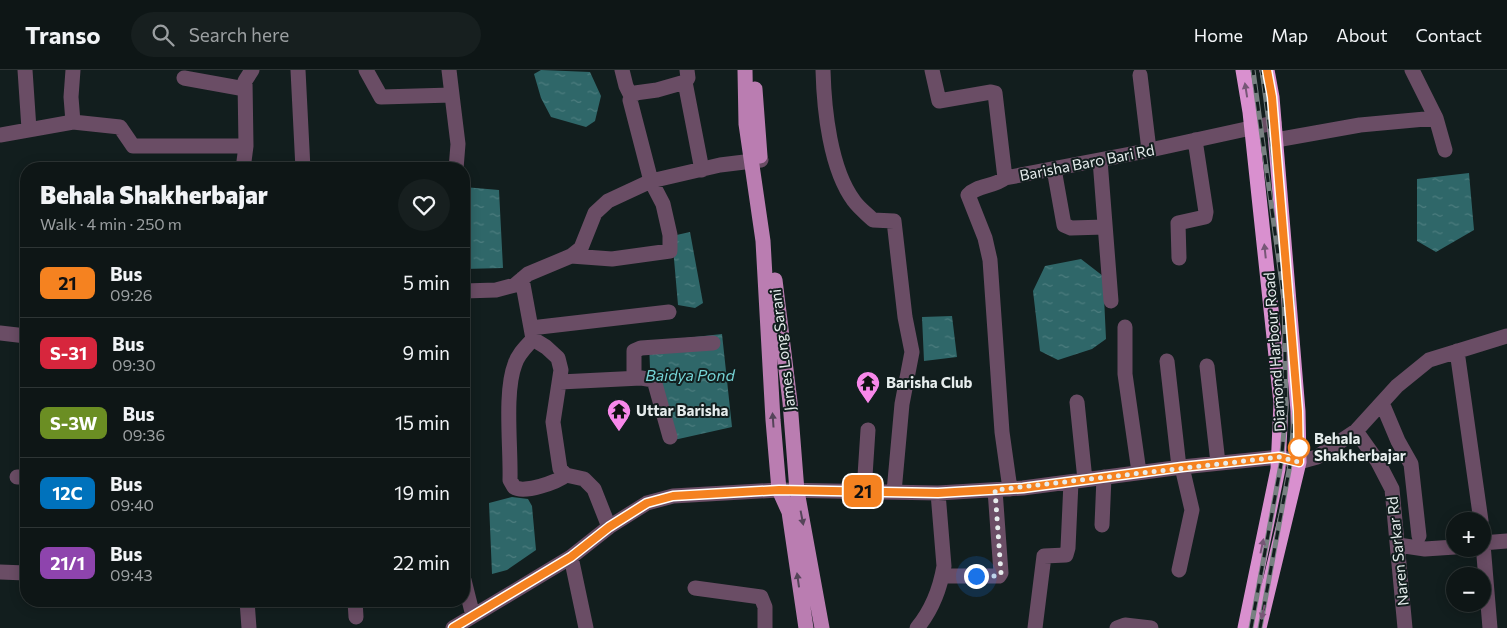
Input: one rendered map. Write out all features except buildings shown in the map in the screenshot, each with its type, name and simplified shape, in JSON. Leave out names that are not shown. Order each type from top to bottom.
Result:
[{"type":"highway","name":"Diamond Harbour Road","points":[[1243,70],[1281,403],[1278,469],[1245,628]]},
{"type":"highway","name":"Diamond Harbour Road","points":[[1259,628],[1299,462],[1298,411],[1276,140],[1268,70]]},
{"type":"highway","points":[[1256,573],[1272,576]]},
{"type":"main road","points":[[745,70],[746,124],[756,161]]},
{"type":"main road","name":"James Long Sarani","points":[[753,70],[756,161],[790,402],[797,491],[822,628]]},
{"type":"main road","points":[[761,201],[773,420],[779,490],[789,512],[806,628]]},
{"type":"street","points":[[25,70],[30,129]]},
{"type":"street","points":[[73,70],[71,97],[73,122]]},
{"type":"street","points":[[244,162],[246,146],[245,81],[252,70]]},
{"type":"street","points":[[298,70],[303,162]]},
{"type":"street","points":[[366,70],[381,96],[452,95]]},
{"type":"street","points":[[448,70],[458,144],[457,162]]},
{"type":"street","points":[[622,70],[626,86],[632,96]]},
{"type":"street","points":[[823,70],[824,103],[843,183],[854,202],[873,220],[894,220],[904,317],[912,352],[902,404],[894,492]]},
{"type":"street","name":"Barisha Baro Bari Rd","points":[[932,70],[939,101],[990,92],[995,94],[1004,178],[1100,160],[1274,123]]},
{"type":"street","points":[[1412,70],[1436,118],[1445,150]]},
{"type":"street","points":[[1140,75],[1148,150]]},
{"type":"street","points":[[470,292],[496,290],[514,285],[558,259],[572,256],[612,259],[670,251],[670,235],[663,204],[651,181],[630,100],[635,93],[657,90],[686,76],[702,170]]},
{"type":"street","points":[[184,78],[245,89]]},
{"type":"street","points":[[1276,140],[1360,125],[1436,118]]},
{"type":"street","points":[[0,135],[73,122],[120,127],[133,146],[246,146]]},
{"type":"street","points":[[1179,258],[1178,223],[1204,217],[1206,212],[1195,140]]},
{"type":"street","points":[[1100,160],[1111,301]]},
{"type":"street","points":[[572,256],[581,248],[596,213],[608,201],[651,181],[756,161]]},
{"type":"street","points":[[1054,169],[1064,225],[1071,228],[1105,226]]},
{"type":"street","points":[[942,576],[999,576],[1001,568],[1002,432],[990,260],[985,238],[968,195],[972,190],[988,187],[1004,178]]},
{"type":"street","points":[[522,279],[532,333],[558,358],[561,370],[553,422],[560,469],[566,475],[584,479],[594,489],[609,527]]},
{"type":"street","points":[[532,333],[670,312]]},
{"type":"street","points":[[1125,326],[1125,374],[1139,472]]},
{"type":"street","points":[[0,333],[20,335]]},
{"type":"street","points":[[532,333],[514,366],[510,396],[510,480],[516,490],[520,490],[557,481],[566,475]]},
{"type":"street","points":[[453,628],[571,557],[609,527],[647,503],[673,496],[779,490],[938,493],[1002,490],[1139,472],[1279,457],[1299,462],[1317,457],[1356,431],[1398,386],[1430,360],[1507,336]]},
{"type":"street","points":[[634,378],[634,350],[713,343]]},
{"type":"street","points":[[1457,351],[1480,512]]},
{"type":"street","points":[[1167,362],[1181,467],[1192,510],[1179,570]]},
{"type":"street","points":[[1207,366],[1218,463]]},
{"type":"street","points":[[560,382],[634,378],[654,380],[670,437]]},
{"type":"street","points":[[1035,628],[1044,556],[1066,555],[1068,548],[1078,481],[1077,402]]},
{"type":"street","points":[[1382,403],[1414,474],[1419,536]]},
{"type":"street","points":[[864,492],[868,430]]},
{"type":"street","name":"Naren Sarkar Rd","points":[[1356,431],[1378,462],[1392,489],[1406,628]]},
{"type":"street","points":[[1102,525],[1104,477]]},
{"type":"street","points":[[923,625],[940,588],[944,566],[938,493]]},
{"type":"street","points":[[1491,540],[1507,542]]},
{"type":"street","points":[[1398,545],[1425,548],[1446,547]]},
{"type":"street","points":[[571,557],[586,628]]},
{"type":"street","points":[[1484,557],[1490,628]]},
{"type":"street","points":[[0,572],[20,573]]},
{"type":"street","points":[[695,588],[761,597],[765,608],[765,628]]},
{"type":"street","points":[[470,604],[473,616]]},
{"type":"street","points":[[248,607],[249,628]]},
{"type":"street","points":[[355,607],[356,617]]},
{"type":"street","points":[[1117,628],[1118,626],[1125,625],[1152,628]]},
{"type":"water","points":[[541,70],[590,72],[601,96],[595,121],[586,127],[551,117],[541,98],[534,74]]},
{"type":"water","points":[[1469,173],[1474,230],[1436,252],[1417,241],[1417,179]]},
{"type":"water","points":[[470,188],[499,190],[503,268],[470,269]]},
{"type":"water","points":[[690,232],[703,303],[695,308],[678,305],[672,236]]},
{"type":"water","points":[[1081,259],[1103,276],[1106,339],[1092,349],[1058,360],[1040,351],[1033,291],[1045,266]]},
{"type":"water","points":[[952,316],[957,357],[924,361],[922,317]]},
{"type":"water","name":"Baidya Pond","points":[[722,334],[732,427],[674,440],[650,368],[649,342]]},
{"type":"water","points":[[512,497],[528,499],[532,506],[536,550],[507,570],[492,574],[489,503]]},
{"type":"railway","points":[[1251,628],[1281,464],[1286,408],[1284,299],[1253,70]]},
{"type":"railway","points":[[1260,628],[1290,465],[1295,408],[1292,299],[1262,70]]},
{"type":"bus line","name":"21","points":[[453,628],[571,557],[609,527],[647,503],[673,496],[779,490],[938,493],[1023,488],[1139,472],[1279,457],[1299,462],[1298,411],[1272,97],[1267,70]]},
{"type":"place","name":"Barisha Club","points":[[868,404]]},
{"type":"place","name":"Uttar Barisha","points":[[619,432]]},
{"type":"place","name":"Behala Shakherbajar","points":[[1299,448]]},
{"type":"route","points":[[976,576],[999,576],[1001,573],[995,490],[1279,457],[1299,462],[1299,448]]}]
